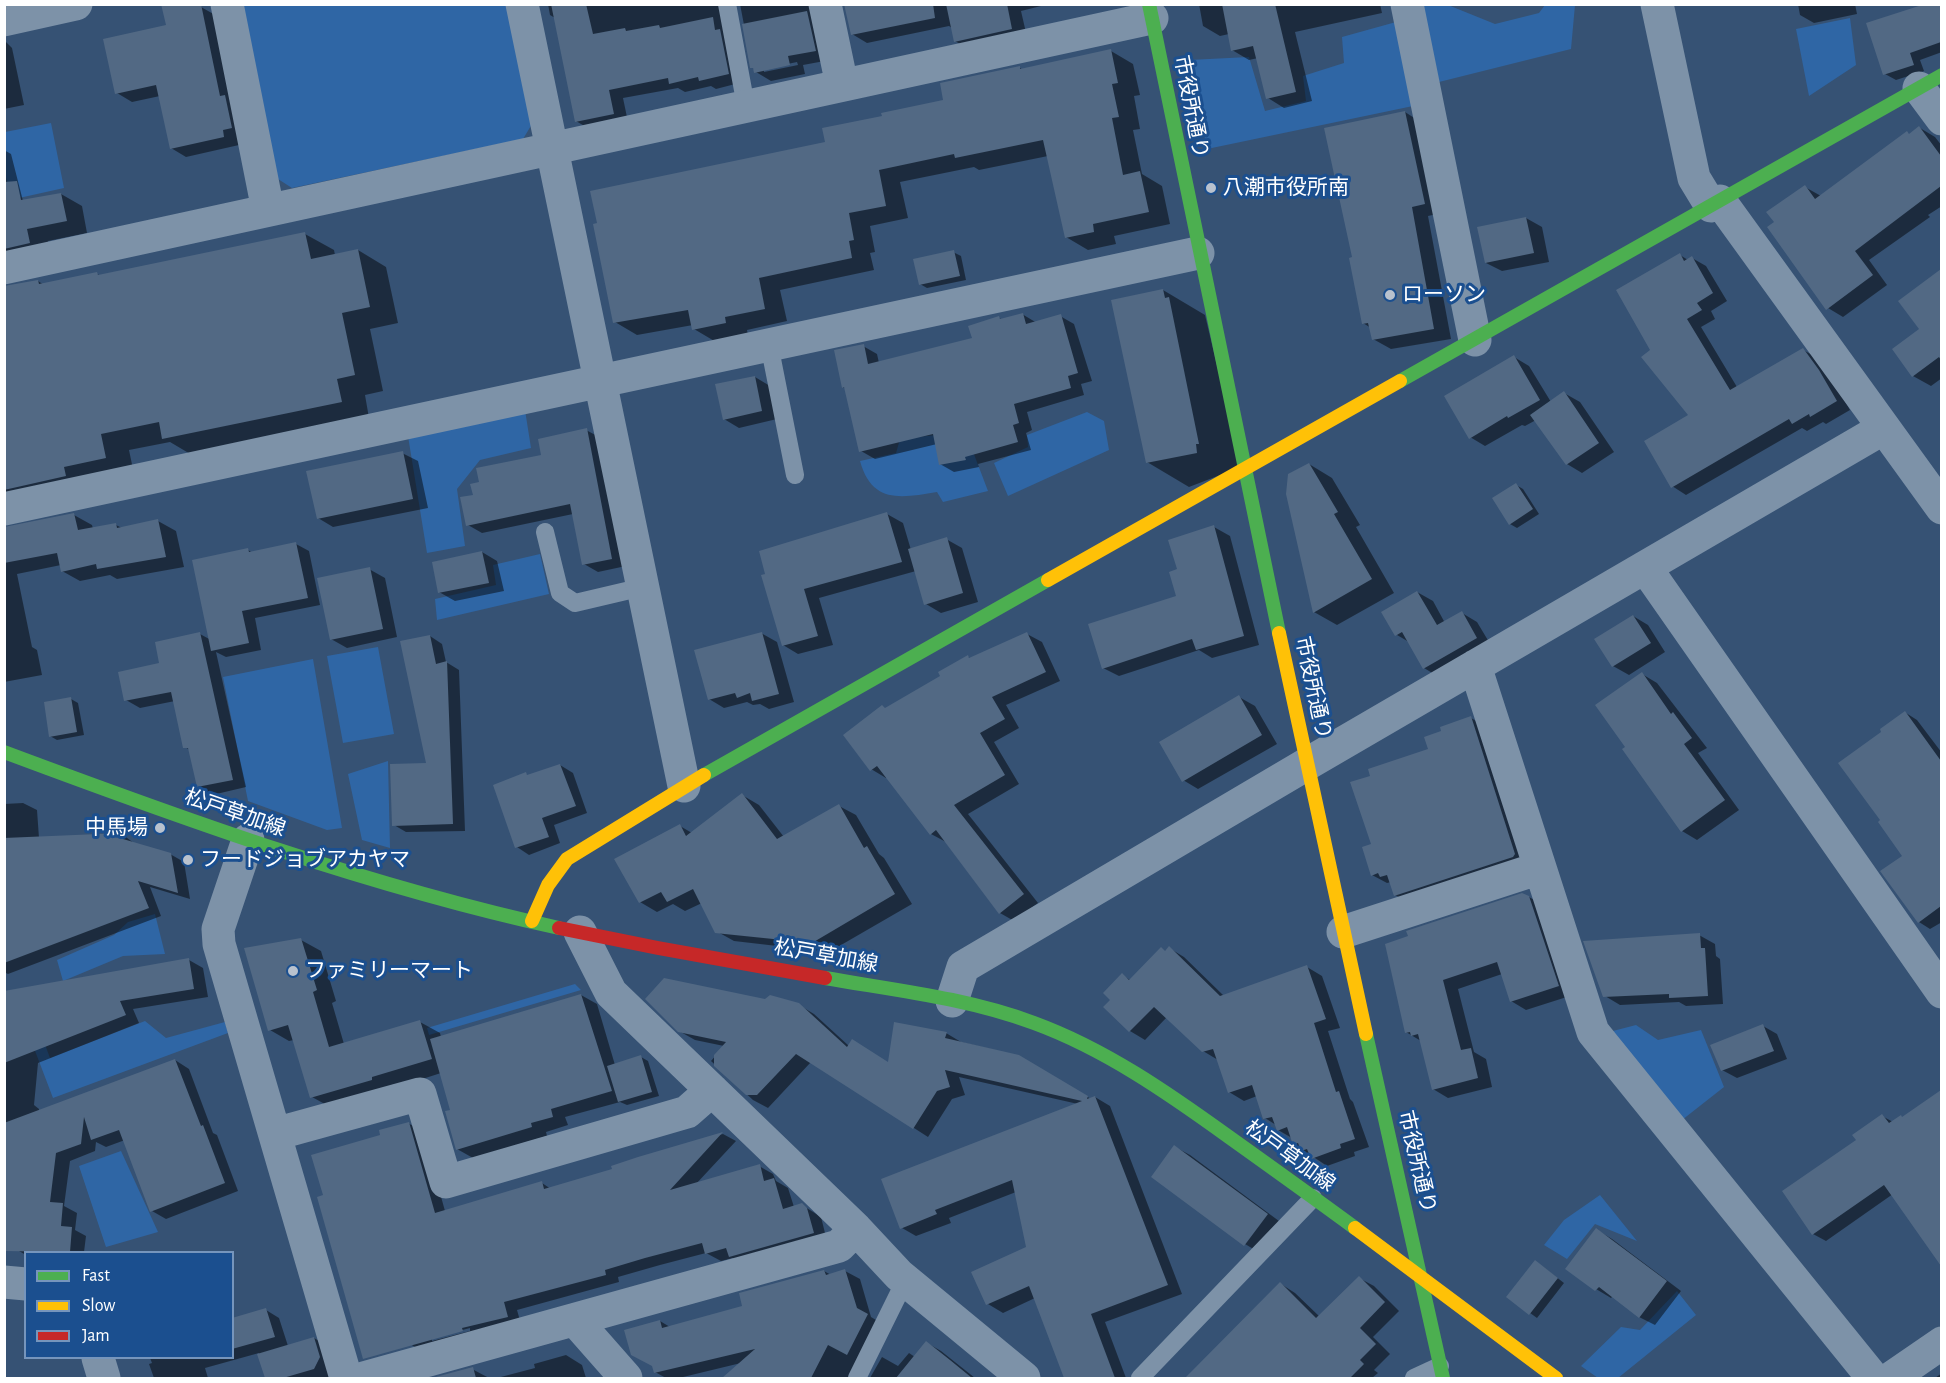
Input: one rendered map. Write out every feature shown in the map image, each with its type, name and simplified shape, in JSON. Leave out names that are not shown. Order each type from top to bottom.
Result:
[{"type":"street","points":[[4,20],[76,4]]},
{"type":"street","points":[[227,4],[268,210]]},
{"type":"street","points":[[522,4],[684,786]]},
{"type":"street","points":[[825,4],[842,86]]},
{"type":"street","points":[[1407,4],[1475,340]]},
{"type":"street","points":[[1657,4],[1694,178],[1884,428],[1941,508]]},
{"type":"street","points":[[4,268],[842,86],[1150,11]]},
{"type":"street","name":"市役所通り","points":[[1150,11],[1198,253],[1343,932],[1442,1372]]},
{"type":"street","points":[[532,921],[548,885],[567,859],[684,786],[1930,82],[1941,119]]},
{"type":"street","points":[[4,508],[1198,253]]},
{"type":"street","points":[[952,1002],[963,967],[1884,428]]},
{"type":"street","points":[[1645,567],[1931,954],[1941,992]]},
{"type":"street","points":[[1475,666],[1593,1032],[1873,1378]]},
{"type":"street","name":"松戸草加線","points":[[4,752],[248,840],[350,874],[455,903],[674,952],[798,972],[977,1006],[1035,1023],[1110,1058],[1202,1117],[1556,1378]]},
{"type":"street","points":[[248,840],[218,929],[219,944],[346,1378]]},
{"type":"street","points":[[1343,932],[1540,868]]},
{"type":"street","points":[[580,932],[611,993],[856,1229],[899,1275],[1023,1378]]},
{"type":"street","points":[[275,1134],[420,1094],[446,1182],[687,1112],[712,1090]]},
{"type":"street","points":[[364,1378],[839,1246],[856,1229]]},
{"type":"street","points":[[4,1282],[24,1284]]},
{"type":"street","points":[[575,1320],[626,1378]]},
{"type":"street","points":[[1891,1378],[1941,1343]]},
{"type":"street","points":[[98,1359],[104,1378]]},
{"type":"lane","points":[[727,4],[746,106]]},
{"type":"lane","points":[[769,345],[795,475]]},
{"type":"lane","points":[[545,532],[560,593],[575,603],[643,587]]},
{"type":"lane","points":[[1140,1378],[1313,1198]]},
{"type":"lane","points":[[857,1378],[899,1293],[910,1284]]},
{"type":"lane","points":[[1414,1378],[1442,1372]]},
{"type":"shaded area","points":[[241,5],[508,5],[532,124],[523,139],[292,188],[278,179]]},
{"type":"shaded area","points":[[1423,5],[1448,5],[1495,24],[1539,13],[1545,5],[1575,5],[1571,49],[1439,82]]},
{"type":"shaded area","points":[[1850,18],[1856,65],[1809,96],[1796,29]]},
{"type":"shaded area","points":[[1396,22],[1413,106],[1207,149],[1189,60],[1249,57],[1265,111],[1306,101],[1303,76],[1344,63],[1342,37]]},
{"type":"shaded area","points":[[51,123],[64,188],[19,198],[14,219],[5,172],[5,132]]},
{"type":"shaded area","points":[[525,410],[531,448],[480,460],[457,489],[465,546],[427,553],[408,436]]},
{"type":"shaded area","points":[[1087,412],[1104,421],[1109,450],[1008,496],[994,463],[1028,447],[1027,435]]},
{"type":"shaded area","points":[[954,433],[972,449],[988,491],[943,502],[937,492],[911,496],[889,495],[872,485],[865,475],[860,461],[896,453],[900,439]]},
{"type":"shaded area","points":[[540,554],[549,594],[437,620],[435,599],[496,585],[493,565]]},
{"type":"shaded area","points":[[378,647],[394,734],[343,743],[327,656]]},
{"type":"shaded area","points":[[313,659],[342,828],[327,830],[248,801],[223,677]]},
{"type":"shaded area","points":[[388,761],[390,848],[362,840],[348,774]]},
{"type":"shaded area","points":[[155,914],[165,954],[123,956],[63,981],[57,960],[114,935],[128,922]]},
{"type":"shaded area","points":[[575,984],[581,990],[429,1035],[427,1028]]},
{"type":"shaded area","points":[[28,999],[50,1058],[145,1021],[166,1038],[225,1022],[228,1033],[53,1098],[16,1001]]},
{"type":"shaded area","points":[[1636,1025],[1658,1040],[1701,1030],[1724,1087],[1682,1120],[1609,1032]]},
{"type":"shaded area","points":[[121,1151],[158,1232],[106,1247],[79,1166]]},
{"type":"shaded area","points":[[1600,1195],[1637,1241],[1595,1224],[1567,1259],[1544,1245],[1564,1220]]},
{"type":"shaded area","points":[[1677,1291],[1696,1315],[1618,1378],[1598,1378],[1581,1366],[1621,1327],[1640,1330]]},
{"type":"building","points":[[161,4],[201,4],[220,96],[225,95],[232,128],[223,130],[224,137],[170,149],[156,85],[115,94],[103,39],[166,25]]},
{"type":"building","points":[[551,4],[586,4],[593,34],[625,28],[626,31],[659,25],[660,28],[713,17],[715,30],[720,29],[729,74],[699,81],[698,77],[669,84],[668,78],[609,90],[614,114],[575,122]]},
{"type":"building","points":[[844,4],[933,4],[935,18],[851,35]]},
{"type":"building","points":[[946,4],[1007,4],[1012,29],[954,42]]},
{"type":"building","points":[[1222,4],[1275,4],[1296,92],[1266,99],[1253,46],[1231,51]]},
{"type":"building","points":[[1925,4],[1941,4],[1941,42],[1910,53],[1914,65],[1883,75],[1866,23]]},
{"type":"building","points":[[807,11],[816,51],[788,56],[790,65],[754,73],[753,68],[750,68],[742,24]]},
{"type":"building","points":[[1111,49],[1118,83],[1112,84],[1119,117],[1112,118],[1123,175],[1140,171],[1149,212],[1093,224],[1094,232],[1065,238],[1043,140],[955,158],[954,154],[879,170],[886,206],[849,213],[854,240],[849,241],[852,258],[759,278],[765,309],[725,317],[726,323],[692,330],[688,310],[613,323],[593,224],[597,223],[590,191],[825,142],[822,128],[882,116],[881,113],[943,100],[940,83],[1020,66],[1020,69]]},
{"type":"building","points":[[1405,111],[1425,204],[1412,207],[1434,329],[1372,340],[1368,323],[1362,324],[1349,258],[1352,257],[1324,128]]},
{"type":"building","points":[[1919,126],[1941,156],[1941,186],[1855,251],[1873,275],[1826,310],[1767,227],[1774,222],[1766,212],[1805,185],[1815,199],[1907,131],[1909,134]]},
{"type":"building","points":[[17,181],[21,200],[61,193],[67,221],[27,229],[30,243],[4,249],[4,182]]},
{"type":"building","points":[[1526,217],[1534,253],[1485,263],[1477,227]]},
{"type":"building","points":[[305,232],[311,259],[358,249],[370,307],[342,313],[355,375],[337,379],[342,402],[162,439],[159,422],[101,434],[106,458],[64,467],[66,476],[4,490],[4,286],[38,280],[39,284],[97,272],[98,275]]},
{"type":"building","points":[[954,250],[960,276],[919,285],[913,259]]},
{"type":"building","points":[[1680,253],[1684,261],[1692,256],[1713,293],[1697,303],[1702,310],[1687,319],[1730,390],[1803,348],[1837,401],[1810,417],[1809,414],[1792,424],[1789,419],[1671,488],[1644,441],[1688,415],[1641,357],[1650,350],[1616,290]]},
{"type":"building","points":[[1941,269],[1941,360],[1939,357],[1912,377],[1892,349],[1919,329],[1898,301]]},
{"type":"building","points":[[1163,289],[1165,298],[1169,297],[1199,444],[1196,444],[1197,453],[1146,463],[1111,300]]},
{"type":"building","points":[[1023,313],[1026,324],[1061,314],[1078,373],[1068,376],[1071,388],[1014,404],[1019,423],[1013,425],[1018,442],[965,457],[966,460],[939,465],[933,434],[859,452],[834,350],[864,344],[868,364],[972,338],[968,326],[999,316],[1000,319]]},
{"type":"building","points":[[1514,355],[1540,400],[1508,418],[1507,416],[1469,439],[1444,396]]},
{"type":"building","points":[[755,376],[762,411],[723,420],[715,384]]},
{"type":"building","points":[[1564,391],[1599,443],[1566,465],[1530,415]]},
{"type":"building","points":[[587,428],[612,559],[582,565],[570,504],[466,526],[460,497],[473,495],[470,484],[479,482],[476,468],[541,455],[538,439]]},
{"type":"building","points":[[403,451],[413,499],[317,519],[306,471]]},
{"type":"building","points":[[1309,463],[1338,512],[1334,514],[1372,579],[1313,613],[1286,494],[1288,474]]},
{"type":"building","points":[[1516,483],[1533,509],[1509,525],[1492,498]]},
{"type":"building","points":[[887,512],[902,562],[804,589],[818,636],[782,646],[761,575],[765,574],[759,551]]},
{"type":"building","points":[[74,513],[78,530],[116,523],[117,528],[158,519],[166,557],[97,569],[96,564],[61,572],[57,553],[4,563],[4,527]]},
{"type":"building","points":[[1214,525],[1244,636],[1196,650],[1192,639],[1102,669],[1088,624],[1176,596],[1169,572],[1177,569],[1168,540]]},
{"type":"building","points":[[947,537],[963,593],[924,605],[908,549]]},
{"type":"building","points":[[296,542],[308,598],[242,611],[249,643],[211,651],[192,560],[248,548],[249,552]]},
{"type":"building","points":[[482,551],[489,583],[438,593],[432,562]]},
{"type":"building","points":[[370,567],[383,629],[330,640],[317,578]]},
{"type":"building","points":[[1417,591],[1437,625],[1462,611],[1477,638],[1423,669],[1402,632],[1395,636],[1381,612]]},
{"type":"building","points":[[1633,615],[1651,643],[1612,667],[1594,639]]},
{"type":"building","points":[[200,632],[233,780],[197,787],[188,748],[183,748],[171,692],[124,701],[118,672],[159,663],[155,642]]},
{"type":"building","points":[[762,632],[779,694],[752,701],[750,693],[737,698],[735,693],[708,700],[694,650]]},
{"type":"building","points":[[1027,632],[1046,672],[992,697],[1005,719],[980,733],[1005,775],[954,805],[1024,894],[999,914],[936,830],[930,835],[877,766],[870,771],[843,735],[882,705],[885,708],[940,676],[938,672],[968,655],[969,658]]},
{"type":"building","points":[[430,635],[436,664],[447,661],[453,824],[392,826],[390,764],[426,763],[400,641]]},
{"type":"building","points":[[1642,672],[1671,714],[1673,712],[1692,738],[1684,744],[1725,800],[1681,832],[1622,749],[1625,747],[1595,705]]},
{"type":"building","points":[[1239,695],[1262,735],[1182,782],[1159,742]]},
{"type":"building","points":[[71,697],[77,732],[49,737],[44,702]]},
{"type":"building","points":[[1905,711],[1941,761],[1941,906],[1918,923],[1880,871],[1902,856],[1878,822],[1880,820],[1838,763],[1881,732],[1880,729]]},
{"type":"building","points":[[1471,716],[1515,854],[1513,857],[1394,896],[1387,875],[1380,877],[1378,873],[1371,876],[1362,847],[1371,844],[1350,782],[1370,776],[1368,769],[1428,749],[1424,737],[1441,731],[1440,727]]},
{"type":"building","points":[[560,764],[576,806],[542,818],[549,837],[515,848],[493,785],[526,772],[527,775]]},
{"type":"building","points":[[742,793],[777,839],[839,804],[864,848],[867,846],[895,894],[812,943],[715,933],[693,889],[667,902],[661,892],[639,903],[614,859],[680,824],[686,836]]},
{"type":"building","points":[[122,833],[123,839],[171,853],[178,893],[138,881],[149,908],[4,963],[4,838]]},
{"type":"building","points":[[1522,893],[1529,896],[1559,986],[1510,1002],[1497,962],[1443,980],[1461,1050],[1471,1048],[1478,1078],[1432,1090],[1418,1034],[1411,1036],[1410,1032],[1405,1033],[1385,944],[1408,936],[1406,931]]},
{"type":"building","points":[[1700,933],[1701,948],[1705,948],[1708,996],[1669,998],[1669,994],[1603,997],[1583,941]]},
{"type":"building","points":[[301,938],[317,990],[313,992],[329,1047],[420,1020],[432,1059],[310,1098],[288,1025],[268,1031],[244,948]]},
{"type":"building","points":[[1169,946],[1220,996],[1307,965],[1326,1019],[1314,1023],[1336,1092],[1339,1091],[1355,1139],[1340,1144],[1341,1148],[1311,1159],[1307,1149],[1301,1151],[1298,1143],[1293,1145],[1287,1127],[1277,1131],[1272,1117],[1263,1119],[1252,1085],[1228,1093],[1213,1049],[1202,1052],[1154,1007],[1129,1032],[1103,1007],[1110,1000],[1103,993],[1122,973],[1129,980],[1161,947],[1165,951]]},
{"type":"building","points":[[189,958],[194,989],[120,1001],[126,1015],[4,1063],[4,991]]},
{"type":"building","points":[[664,978],[765,999],[770,995],[799,1003],[847,1047],[852,1039],[888,1062],[894,1022],[947,1032],[945,1038],[1019,1055],[1088,1096],[1087,1099],[1095,1096],[1168,1285],[1091,1314],[1115,1378],[1064,1378],[1029,1286],[986,1305],[971,1272],[1026,1247],[1012,1180],[935,1210],[937,1214],[900,1229],[881,1179],[1082,1101],[945,1070],[950,1087],[937,1091],[913,1129],[796,1054],[757,1095],[746,1095],[714,1066],[714,1055],[726,1042],[678,1032],[645,999]]},
{"type":"building","points":[[581,994],[612,1091],[551,1109],[553,1117],[531,1123],[532,1127],[456,1150],[445,1111],[450,1110],[430,1039]]},
{"type":"building","points":[[1763,1024],[1774,1051],[1721,1071],[1710,1045]]},
{"type":"building","points":[[641,1055],[652,1092],[618,1102],[607,1066]]},
{"type":"building","points":[[175,1059],[225,1183],[150,1212],[119,1130],[91,1140],[84,1117],[81,1144],[56,1153],[50,1202],[63,1203],[61,1226],[72,1227],[70,1251],[4,1251],[4,1123]]},
{"type":"building","points":[[1941,1090],[1941,1266],[1884,1185],[1812,1235],[1782,1191],[1856,1140],[1852,1135],[1882,1114],[1889,1123],[1901,1115],[1902,1117]]},
{"type":"building","points":[[409,1122],[435,1213],[542,1181],[544,1189],[612,1169],[611,1166],[638,1157],[723,1132],[670,1190],[760,1164],[764,1181],[774,1178],[783,1209],[802,1203],[807,1208],[814,1233],[729,1257],[726,1248],[705,1254],[702,1243],[645,1258],[605,1270],[606,1275],[504,1302],[508,1317],[462,1328],[463,1331],[363,1359],[317,1197],[323,1195],[311,1155],[380,1135],[379,1130]]},
{"type":"building","points":[[1174,1145],[1268,1214],[1244,1246],[1151,1177]]},
{"type":"building","points":[[1596,1228],[1667,1281],[1639,1318],[1599,1287],[1595,1291],[1565,1269]]},
{"type":"building","points":[[1535,1260],[1558,1278],[1529,1315],[1506,1297]]},
{"type":"building","points":[[845,1269],[857,1308],[868,1314],[847,1355],[828,1345],[811,1378],[722,1378],[755,1349],[654,1373],[652,1366],[631,1355],[624,1330],[660,1320],[662,1328],[742,1306],[739,1293],[824,1270],[826,1275]]},
{"type":"building","points":[[1359,1276],[1385,1302],[1360,1328],[1376,1344],[1360,1360],[1364,1364],[1350,1378],[1185,1378],[1280,1282],[1316,1318]]},
{"type":"building","points":[[266,1308],[275,1337],[234,1348],[234,1317]]},
{"type":"building","points":[[314,1337],[320,1357],[314,1369],[283,1378],[265,1378],[257,1354]]},
{"type":"building","points":[[926,1341],[950,1360],[972,1378],[896,1378]]},
{"type":"building","points":[[473,1367],[476,1378],[432,1378]]},
{"type":"traffic: fast","points":[[1149,4],[1279,633]]},
{"type":"traffic: fast","points":[[1400,381],[1942,75]]},
{"type":"traffic: fast","points":[[704,775],[1048,580]]},
{"type":"traffic: fast","points":[[4,752],[209,826],[347,872],[559,928]]},
{"type":"traffic: fast","points":[[825,978],[983,1007],[1034,1023],[1086,1046],[1135,1073],[1183,1104],[1355,1228]]},
{"type":"traffic: fast","points":[[1366,1034],[1443,1378]]},
{"type":"traffic: slow","points":[[1048,580],[1400,381]]},
{"type":"traffic: slow","points":[[1279,633],[1366,1034]]},
{"type":"traffic: slow","points":[[532,921],[548,885],[567,859],[704,775]]},
{"type":"traffic: slow","points":[[1355,1228],[1556,1378]]},
{"type":"traffic: jam","points":[[559,928],[825,978]]},
{"type":"place","name":"八潮市役所南","points":[[1211,188]]},
{"type":"place","name":"ローソン","points":[[1390,295]]},
{"type":"place","name":"中馬場","points":[[160,828]]},
{"type":"place","name":"フードジョブアカヤマ","points":[[188,860]]},
{"type":"place","name":"ファミリーマート","points":[[293,971]]}]
